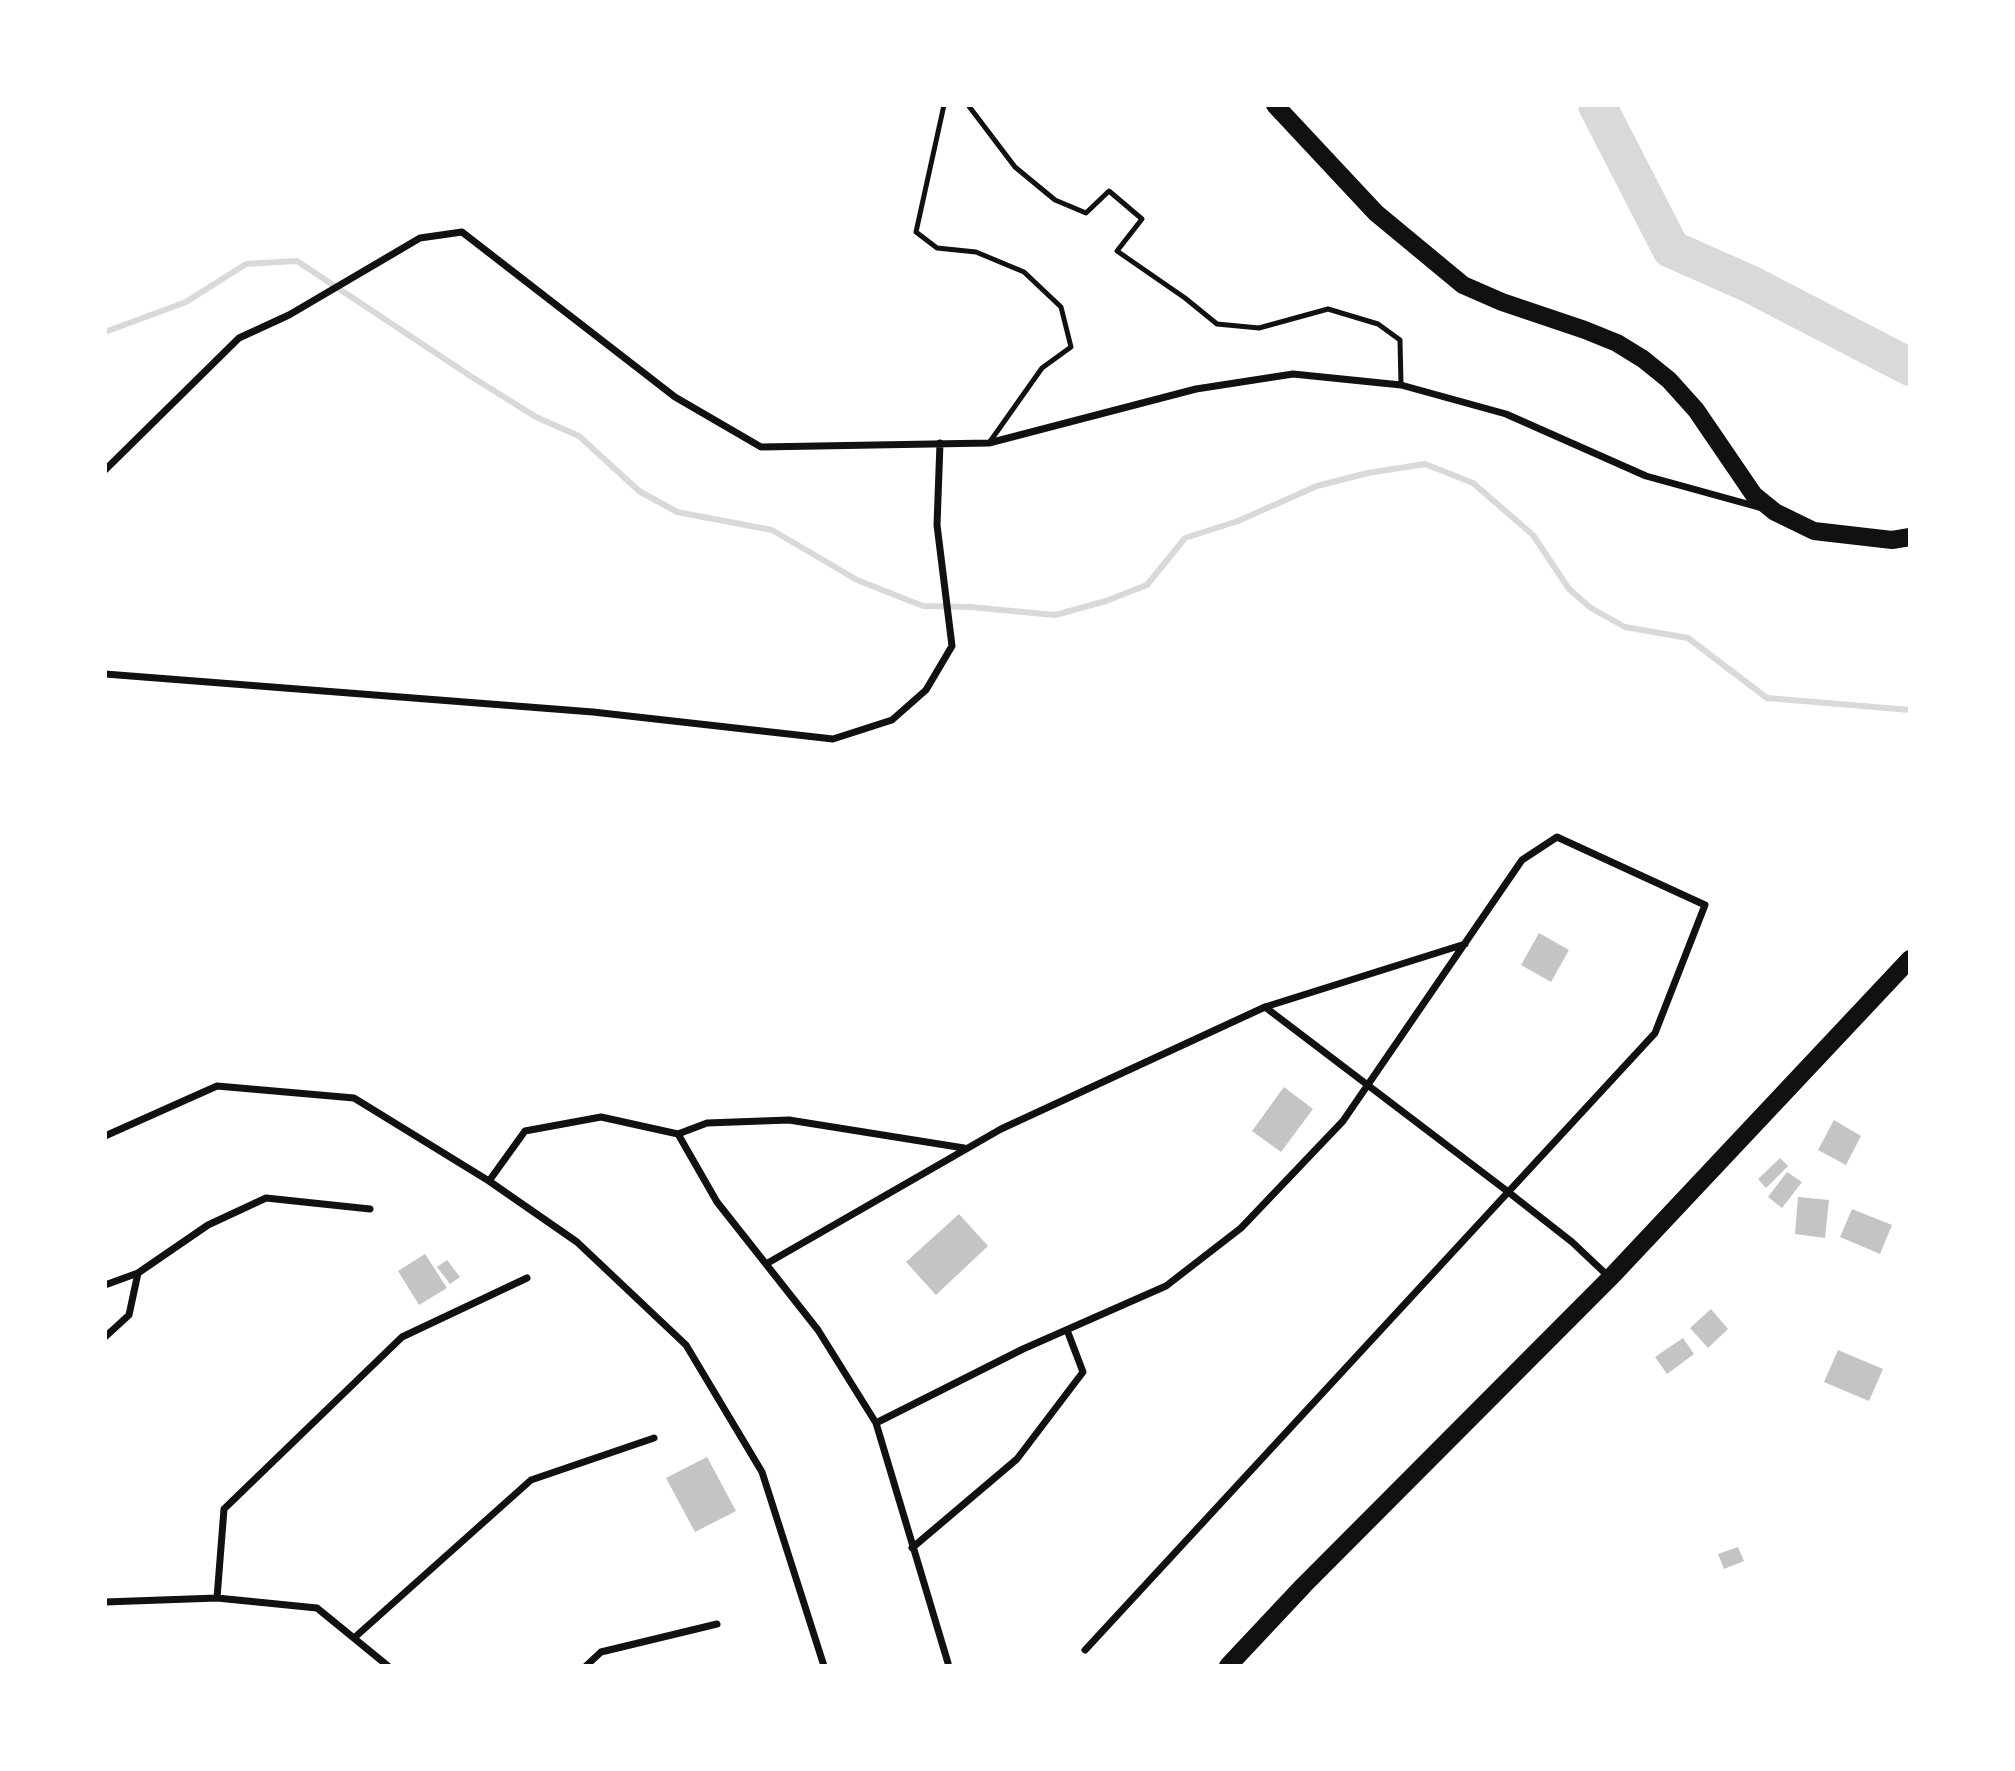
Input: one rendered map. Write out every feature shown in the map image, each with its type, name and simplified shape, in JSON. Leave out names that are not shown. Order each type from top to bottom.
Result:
[{"type":"main road","points":[[1275,105],[1376,213],[1463,285],[1502,302],[1607,339],[1643,359],[1669,380],[1696,410],[1754,495],[1775,512],[1814,531],[1892,540],[1910,537]]},
{"type":"main road","points":[[1228,1666],[1304,1585],[1610,1278],[1910,959]]},
{"type":"street","points":[[105,470],[239,338],[289,315],[420,238],[462,233],[675,397],[761,447],[989,443],[1196,389],[1293,374],[1401,385],[1506,414],[1646,476],[1775,512]]},
{"type":"street","points":[[105,674],[593,712],[833,738],[892,720],[926,690],[952,646],[937,524],[940,443]]},
{"type":"street","points":[[876,1423],[1067,1329],[1166,1286],[1241,1228],[1343,1121],[1522,860],[1557,837],[1705,905],[1655,1032],[1085,1650]]},
{"type":"street","points":[[766,1264],[965,1148],[1265,1007],[1465,944]]},
{"type":"street","points":[[1265,1007],[1573,1242],[1610,1278]]},
{"type":"street","points":[[105,1136],[217,1086],[354,1098],[489,1181],[577,1242],[686,1345],[762,1472],[824,1666]]},
{"type":"street","points":[[489,1181],[525,1131],[601,1117],[678,1134],[707,1123],[789,1120],[965,1148]]},
{"type":"street","points":[[678,1134],[717,1202],[818,1330],[876,1423],[948,1663]]},
{"type":"street","points":[[105,1285],[138,1273],[208,1225],[266,1198],[370,1209]]},
{"type":"street","points":[[105,1337],[130,1315],[138,1273]]},
{"type":"street","points":[[217,1598],[224,1509],[402,1337],[527,1278]]},
{"type":"street","points":[[912,1548],[1017,1459],[1083,1372],[1067,1329]]},
{"type":"street","points":[[354,1638],[531,1479],[654,1438]]},
{"type":"street","points":[[105,1602],[217,1598],[317,1608],[388,1666]]},
{"type":"street","points":[[586,1666],[601,1652],[717,1623]]},
{"type":"lane","points":[[944,105],[916,232],[937,248],[976,253],[1024,272],[1061,307],[1072,348],[1042,368],[989,443]]},
{"type":"lane","points":[[968,105],[1015,167],[1055,200],[1086,213],[1109,191],[1142,219],[1117,251],[1185,298],[1217,324],[1259,328],[1328,309],[1378,324],[1400,340],[1401,385]]},
{"type":"building","points":[[1539,933],[1569,950],[1551,982],[1521,965]]},
{"type":"building","points":[[1284,1087],[1313,1109],[1281,1152],[1252,1131]]},
{"type":"building","points":[[1834,1120],[1861,1136],[1846,1165],[1818,1150]]},
{"type":"building","points":[[1780,1158],[1788,1166],[1766,1188],[1758,1179]]},
{"type":"building","points":[[1787,1172],[1802,1182],[1782,1208],[1768,1197]]},
{"type":"building","points":[[1798,1197],[1829,1200],[1825,1238],[1795,1234]]},
{"type":"building","points":[[1852,1209],[1892,1225],[1880,1254],[1840,1237]]},
{"type":"building","points":[[959,1214],[988,1246],[936,1295],[906,1262]]},
{"type":"building","points":[[425,1254],[447,1288],[419,1305],[398,1271]]},
{"type":"building","points":[[447,1260],[460,1277],[450,1284],[437,1267]]},
{"type":"building","points":[[1711,1309],[1728,1329],[1708,1348],[1690,1328]]},
{"type":"building","points":[[1683,1338],[1694,1354],[1667,1374],[1655,1357]]},
{"type":"building","points":[[1838,1350],[1883,1369],[1869,1401],[1824,1382]]},
{"type":"building","points":[[707,1457],[736,1511],[695,1532],[666,1478]]},
{"type":"building","points":[[1738,1547],[1744,1561],[1724,1569],[1718,1554]]},
{"type":"waterway","points":[[1597,105],[1671,249],[1750,284],[1910,367]]},
{"type":"waterway","points":[[105,332],[186,302],[246,264],[297,261],[536,417],[579,436],[639,491],[677,512],[772,530],[857,580],[923,606],[970,607],[1055,615],[1106,601],[1147,585],[1185,538],[1238,521],[1317,486],[1368,473],[1425,464],[1473,483],[1533,535],[1569,589],[1591,608],[1625,627],[1688,638],[1767,698],[1910,710]]}]
